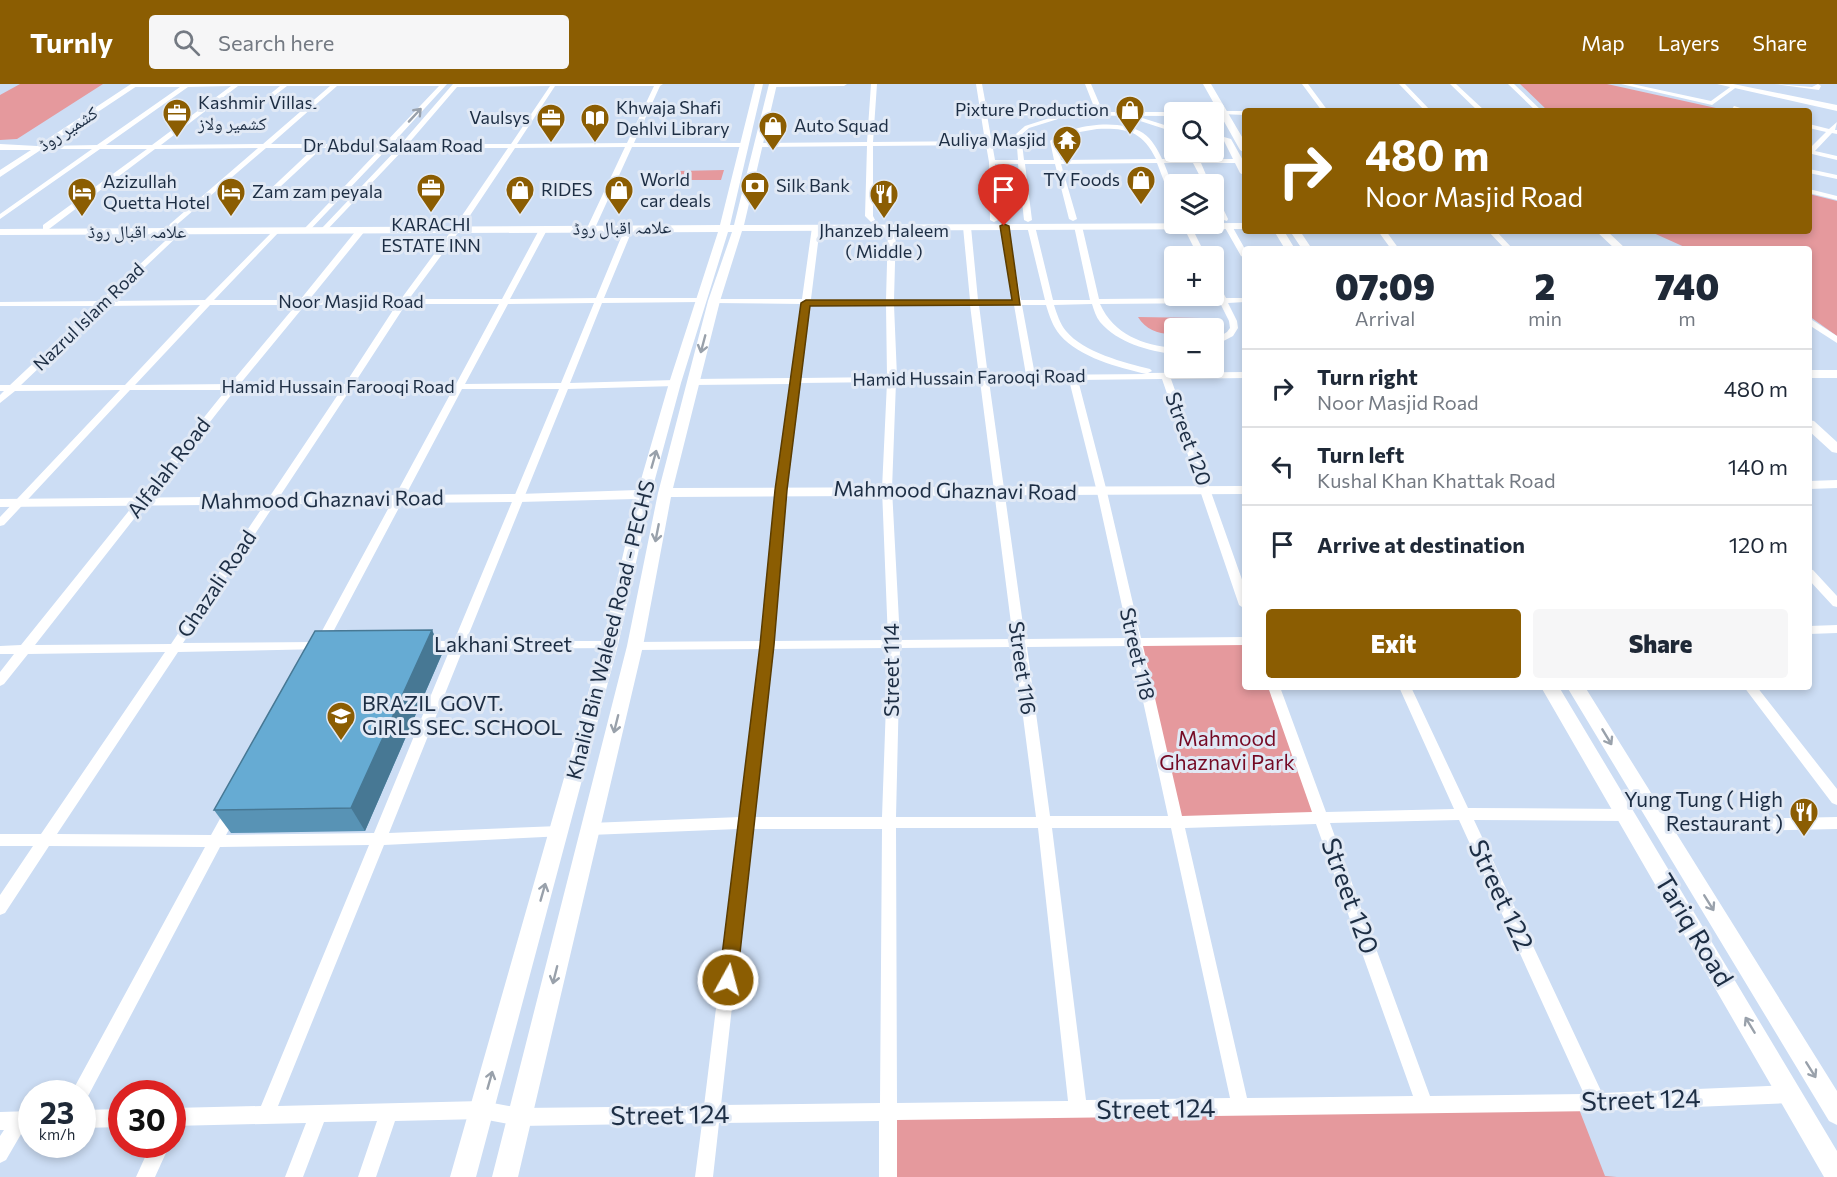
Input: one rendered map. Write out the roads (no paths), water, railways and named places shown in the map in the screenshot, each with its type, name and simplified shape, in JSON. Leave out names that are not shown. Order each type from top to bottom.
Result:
[{"type":"main road","name":"کشمیر روڈ","points":[[0,174],[133,84]]},
{"type":"main road","name":"Khalid Bin Waleed Road - PECHS","points":[[463,1177],[610,645],[644,494],[675,383],[708,301],[732,224],[768,84]]},
{"type":"main road","points":[[1196,84],[1208,102]]},
{"type":"main road","points":[[1206,84],[1212,102]]},
{"type":"main road","points":[[1721,84],[1740,86],[1837,108]]},
{"type":"main road","points":[[1224,123],[1242,146]]},
{"type":"main road","points":[[1224,130],[1242,168]]},
{"type":"main road","points":[[0,147],[37,147]]},
{"type":"main road","name":"کشمیر روڈ","points":[[0,168],[37,147]]},
{"type":"main road","name":"علامہ اقبال روڈ","points":[[1224,221],[1242,218]]},
{"type":"main road","name":"علامہ اقبال روڈ","points":[[1076,223],[1164,219]]},
{"type":"main road","name":"علامہ اقبال روڈ","points":[[327,227],[362,229],[458,227],[543,230],[592,226],[629,228],[871,220],[994,220],[1030,223],[1164,225]]},
{"type":"main road","name":"علامہ اقبال روڈ","points":[[1224,221],[1242,225]]},
{"type":"main road","name":"علامہ اقبال روڈ","points":[[1,231],[732,224],[816,227],[967,227],[1030,223]]},
{"type":"main road","name":"علامہ اقبال روڈ","points":[[1,231],[46,227],[276,230],[311,227]]},
{"type":"main road","points":[[1604,234],[1618,246]]},
{"type":"main road","name":"Khalid Bin Waleed Road - PECHS","points":[[505,1177],[634,646],[665,493],[693,382],[708,301]]},
{"type":"main road","points":[[1812,374],[1837,374]]},
{"type":"main road","points":[[1812,427],[1837,449]]},
{"type":"main road","points":[[1812,485],[1837,484]]},
{"type":"main road","name":"Mahmood Ghaznavi Road","points":[[665,493],[887,489],[998,492],[1242,490]]},
{"type":"main road","name":"Mahmood Ghaznavi Road","points":[[0,503],[519,498],[644,494]]},
{"type":"main road","name":"Tariq Road","points":[[1552,690],[1837,1174]]},
{"type":"main road","name":"Tariq Road","points":[[1578,690],[1834,1102]]},
{"type":"street","points":[[133,84],[658,84],[592,226]]},
{"type":"street","points":[[260,105],[286,84]]},
{"type":"street","name":"Nazrul Islam Road","points":[[0,400],[104,304],[175,229],[264,146],[336,84]]},
{"type":"street","name":"Ghazali Road","points":[[0,908],[273,501],[403,302],[458,227],[554,84]]},
{"type":"street","points":[[768,84],[844,84]]},
{"type":"street","points":[[871,220],[869,216],[870,144],[874,84]]},
{"type":"street","points":[[979,84],[992,162],[994,220]]},
{"type":"street","points":[[1088,84],[1100,113]]},
{"type":"street","points":[[1305,84],[1323,108]]},
{"type":"street","points":[[1402,84],[1425,108]]},
{"type":"street","points":[[1453,84],[1479,108]]},
{"type":"street","points":[[1511,84],[1536,108]]},
{"type":"street","points":[[1624,84],[1712,103],[1740,86]]},
{"type":"street","points":[[1777,84],[1812,89],[1817,89],[1818,86]]},
{"type":"street","points":[[0,217],[186,85]]},
{"type":"street","points":[[46,227],[237,85]]},
{"type":"street","points":[[311,227],[442,85]]},
{"type":"street","points":[[327,227],[403,146],[455,85]]},
{"type":"street","points":[[984,113],[1164,114]]},
{"type":"street","points":[[1071,113],[1027,128],[1018,135],[1030,223],[1050,303],[1063,333],[1074,341],[1124,366],[1164,376]]},
{"type":"street","points":[[1118,113],[1164,127]]},
{"type":"street","points":[[1224,113],[1242,113]]},
{"type":"street","points":[[1812,150],[1834,132],[1837,124]]},
{"type":"street","points":[[1164,175],[1142,135],[1100,127],[1077,129],[1058,136],[1053,141],[1095,302],[1103,320],[1127,339],[1164,350]]},
{"type":"street","points":[[1812,127],[1834,132]]},
{"type":"street","name":"Dr Abdul Salaam Road","points":[[37,147],[989,143]]},
{"type":"street","points":[[266,198],[320,146]]},
{"type":"street","points":[[1812,153],[1837,158]]},
{"type":"street","points":[[1224,161],[1238,161]]},
{"type":"street","points":[[992,162],[1164,162]]},
{"type":"street","points":[[1812,172],[1837,177]]},
{"type":"street","points":[[1812,192],[1837,198]]},
{"type":"street","points":[[1224,224],[1242,251]]},
{"type":"street","points":[[1004,226],[1030,377]]},
{"type":"street","points":[[704,1177],[767,645],[781,490],[816,227]]},
{"type":"street","name":"Street 114","points":[[888,1177],[889,823],[894,644],[887,489],[891,378],[892,227]]},
{"type":"street","name":"Street 116","points":[[967,227],[974,302],[1044,822],[1078,1110]]},
{"type":"street","points":[[266,1115],[629,228]]},
{"type":"street","name":"Alfalah Road","points":[[0,681],[301,302],[362,229]]},
{"type":"street","points":[[0,523],[276,230]]},
{"type":"street","points":[[0,650],[174,648],[321,650],[398,499],[543,230]]},
{"type":"street","points":[[1495,234],[1506,246]]},
{"type":"street","name":"Noor Masjid Road","points":[[1224,300],[1242,300]]},
{"type":"street","name":"Noor Masjid Road","points":[[1,305],[301,302],[1050,303],[1164,301]]},
{"type":"street","points":[[1224,304],[1234,328],[1224,337]]},
{"type":"street","points":[[1812,323],[1837,340]]},
{"type":"street","points":[[1224,372],[1242,366]]},
{"type":"street","name":"Hamid Hussain Farooqi Road","points":[[1224,376],[1242,375]]},
{"type":"street","name":"Hamid Hussain Farooqi Road","points":[[693,382],[1164,376]]},
{"type":"street","name":"Street 118","points":[[1073,377],[1102,492],[1240,1107]]},
{"type":"street","name":"Street 120","points":[[1167,378],[1242,596]]},
{"type":"street","name":"Hamid Hussain Farooqi Road","points":[[0,388],[458,387],[675,383]]},
{"type":"street","points":[[1812,576],[1837,603]]},
{"type":"street","points":[[1812,630],[1837,629]]},
{"type":"street","points":[[634,646],[1242,641]]},
{"type":"street","name":"Lakhani Street","points":[[412,645],[610,645]]},
{"type":"street","name":"Street 120","points":[[1275,690],[1425,1105]]},
{"type":"street","name":"Street 122","points":[[1406,690],[1598,1102]]},
{"type":"street","points":[[1752,690],[1837,799]]},
{"type":"street","points":[[87,1080],[237,800]]},
{"type":"street","points":[[590,829],[746,823],[1176,822],[1464,814],[1626,815]]},
{"type":"street","points":[[1661,827],[1837,823]]},
{"type":"street","points":[[0,840],[379,839],[559,832]]},
{"type":"street","name":"Street 124","points":[[186,1118],[482,1110],[520,1117],[1425,1105],[1598,1102],[1791,1094]]},
{"type":"street","points":[[367,1177],[389,1112]]},
{"type":"street","points":[[294,1177],[318,1114]]},
{"type":"street","points":[[0,1121],[18,1120]]},
{"type":"street","points":[[0,1154],[18,1130]]},
{"type":"street","points":[[145,1177],[154,1158]]},
{"type":"place","name":"Pixture Production","points":[[1130,136]]},
{"type":"place","name":"Kashmir Villas۔ کشمیر ولاز","points":[[177,138]]},
{"type":"place","name":"Vaulsys","points":[[551,144]]},
{"type":"place","name":"Khwaja Shafi Dehlvi Library","points":[[595,144]]},
{"type":"place","name":"Auto Squad","points":[[773,152]]},
{"type":"place","name":"Auliya Masjid","points":[[1067,166]]},
{"type":"place","name":"TY Foods","points":[[1141,206]]},
{"type":"place","name":"Silk Bank","points":[[755,212]]},
{"type":"place","name":"KARACHI ESTATE INN","points":[[431,214]]},
{"type":"place","name":"RIDES","points":[[520,216]]},
{"type":"place","name":"World car deals","points":[[619,216]]},
{"type":"place","name":"Azizullah Quetta Hotel","points":[[82,218]]},
{"type":"place","name":"Zam zam peyala","points":[[231,218]]},
{"type":"place","name":"Jhanzeb Haleem ( Middle )","points":[[884,220]]},
{"type":"place","name":"BRAZIL GOVT. GIRLS SEC. SCHOOL","points":[[341,742]]},
{"type":"place","name":"Yung Tung ( High Restaurant )","points":[[1804,838]]},
{"type":"park label","name":"Mahmood Ghaznavi Park","points":[[1227,751]]}]
